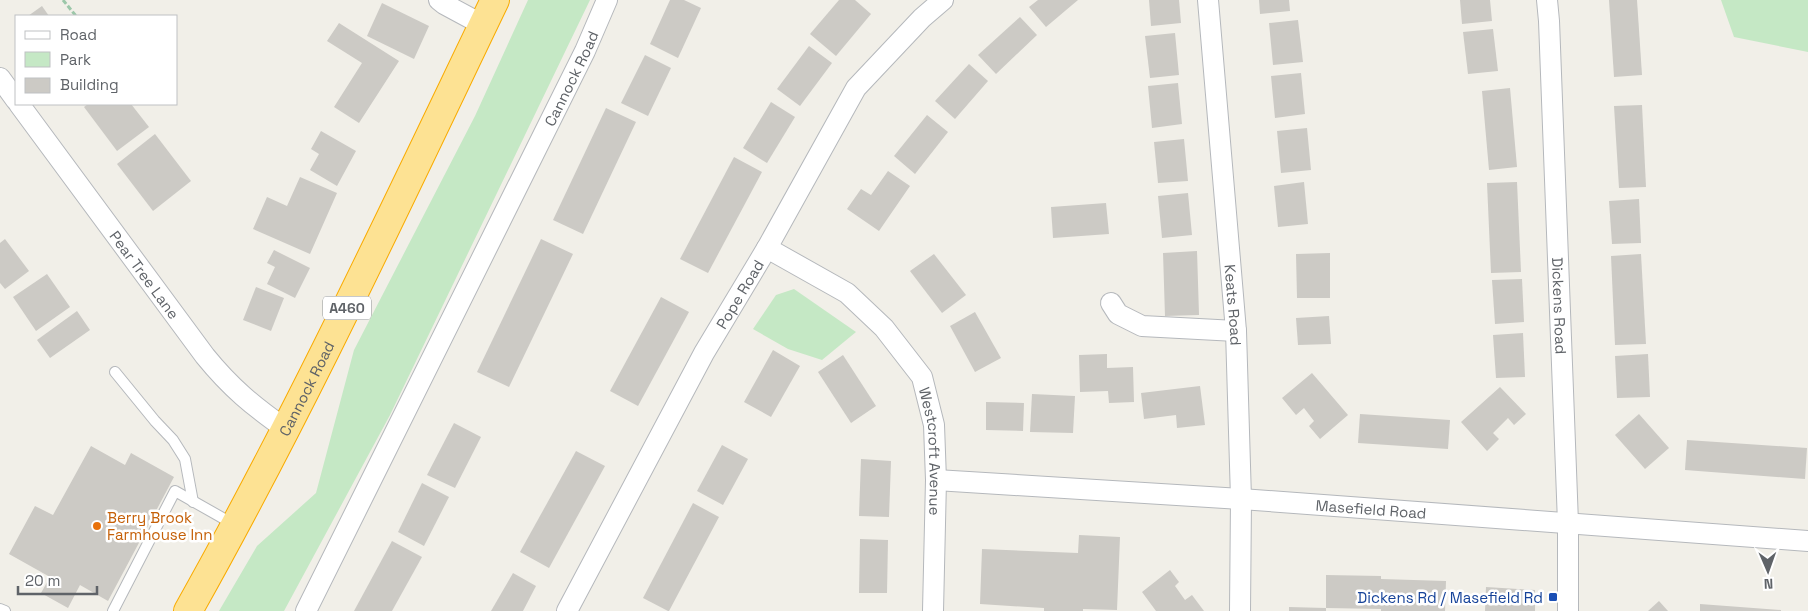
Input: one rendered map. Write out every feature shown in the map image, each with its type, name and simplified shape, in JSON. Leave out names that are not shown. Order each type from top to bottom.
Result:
[{"type":"highway","name":"Cannock Road","points":[[188,611],[287,430],[495,0]]},
{"type":"street","points":[[439,0],[483,25]]},
{"type":"street","name":"Cannock Road","points":[[306,611],[581,60],[607,0]]},
{"type":"street","name":"Pope Road","points":[[567,611],[704,353],[767,248],[856,88],[922,18],[943,0]]},
{"type":"street","name":"Keats Road","points":[[1208,0],[1236,331],[1240,499],[1240,611]]},
{"type":"street","name":"Dickens Road","points":[[1547,0],[1568,523],[1568,611]]},
{"type":"street","points":[[0,78],[15,99]]},
{"type":"street","name":"Pear Tree Lane","points":[[20,105],[226,382],[254,407],[287,430]]},
{"type":"street","name":"Westcroft Avenue","points":[[767,248],[847,293],[884,328],[922,377],[934,425],[936,480],[933,611]]},
{"type":"street","points":[[1111,303],[1118,314],[1142,326],[1236,331]]},
{"type":"street","name":"Masefield Road","points":[[936,480],[1240,499],[1808,541]]},
{"type":"lane","points":[[115,372],[173,440],[185,459],[194,502]]},
{"type":"lane","points":[[113,611],[176,491],[236,526]]},
{"type":"lane","points":[[0,608],[5,611]]},
{"type":"path","points":[[63,0],[75,15]]},
{"type":"green space","points":[[528,0],[590,0],[390,415],[284,611],[219,611],[257,546],[316,493],[354,350],[475,116]]},
{"type":"green space","points":[[1721,0],[1808,0],[1808,52],[1734,37]]},
{"type":"green space","points":[[794,289],[856,332],[822,360],[788,349],[753,329],[776,295]]},
{"type":"building","points":[[670,0],[684,0],[701,8],[678,58],[650,44]]},
{"type":"building","points":[[839,0],[855,0],[871,14],[836,56],[810,34]]},
{"type":"building","points":[[1038,0],[1078,0],[1046,27],[1029,7]]},
{"type":"building","points":[[1149,0],[1179,0],[1181,23],[1151,26]]},
{"type":"building","points":[[1259,0],[1289,0],[1290,11],[1260,14]]},
{"type":"building","points":[[1460,0],[1490,0],[1492,21],[1462,24]]},
{"type":"building","points":[[1609,0],[1637,0],[1642,75],[1614,77]]},
{"type":"building","points":[[382,3],[429,26],[414,59],[367,36]]},
{"type":"building","points":[[42,6],[48,15],[29,15]]},
{"type":"building","points":[[1020,17],[1037,35],[996,74],[978,55]]},
{"type":"building","points":[[1298,20],[1303,62],[1273,65],[1269,23]]},
{"type":"building","points":[[339,23],[399,61],[359,123],[334,107],[362,63],[327,41]]},
{"type":"building","points":[[1493,29],[1498,71],[1468,74],[1463,32]]},
{"type":"building","points":[[1175,33],[1179,75],[1150,78],[1145,36]]},
{"type":"building","points":[[809,46],[832,63],[800,106],[777,89]]},
{"type":"building","points":[[645,55],[671,68],[648,116],[621,103]]},
{"type":"building","points":[[969,64],[988,81],[955,119],[935,101]]},
{"type":"building","points":[[1301,73],[1305,114],[1275,118],[1271,76]]},
{"type":"building","points":[[1178,83],[1182,124],[1152,128],[1148,86]]},
{"type":"building","points":[[1510,88],[1517,167],[1489,170],[1482,91]]},
{"type":"building","points":[[771,102],[795,117],[767,163],[743,148]]},
{"type":"building","points":[[87,105],[132,105],[149,127],[117,151],[84,107]]},
{"type":"building","points":[[1642,105],[1646,187],[1619,188],[1614,106]]},
{"type":"building","points":[[606,108],[636,122],[583,234],[553,220]]},
{"type":"building","points":[[927,115],[948,132],[915,174],[894,156]]},
{"type":"building","points":[[1307,128],[1311,170],[1281,173],[1277,131]]},
{"type":"building","points":[[321,131],[356,151],[337,186],[310,170],[319,154],[311,149]]},
{"type":"building","points":[[155,134],[191,181],[153,211],[117,164]]},
{"type":"building","points":[[1184,139],[1188,181],[1158,183],[1154,142]]},
{"type":"building","points":[[734,157],[762,172],[708,273],[680,259]]},
{"type":"building","points":[[888,171],[910,186],[879,231],[847,209],[861,189],[871,195]]},
{"type":"building","points":[[300,177],[337,193],[310,254],[253,229],[267,197],[287,206]]},
{"type":"building","points":[[1304,182],[1308,224],[1278,227],[1274,186]]},
{"type":"building","points":[[1517,182],[1521,272],[1491,273],[1487,183]]},
{"type":"building","points":[[1188,193],[1192,235],[1162,238],[1158,196]]},
{"type":"building","points":[[1639,199],[1641,243],[1612,244],[1609,201]]},
{"type":"building","points":[[1106,203],[1109,234],[1053,238],[1051,207]]},
{"type":"building","points":[[5,239],[29,271],[5,289],[0,283],[0,243]]},
{"type":"building","points":[[541,239],[573,254],[509,387],[477,372]]},
{"type":"building","points":[[274,250],[310,268],[295,298],[267,284],[275,267],[267,263]]},
{"type":"building","points":[[1197,251],[1199,315],[1165,316],[1163,253]]},
{"type":"building","points":[[1330,253],[1330,298],[1297,298],[1296,254]]},
{"type":"building","points":[[934,254],[966,295],[942,313],[910,271]]},
{"type":"building","points":[[1641,254],[1646,344],[1615,345],[1611,256]]},
{"type":"building","points":[[47,274],[70,307],[36,331],[13,297]]},
{"type":"building","points":[[1522,279],[1524,322],[1495,324],[1492,280]]},
{"type":"building","points":[[256,287],[284,298],[271,331],[243,320]]},
{"type":"building","points":[[661,297],[689,312],[638,406],[610,391]]},
{"type":"building","points":[[77,311],[90,330],[50,358],[37,340]]},
{"type":"building","points":[[975,312],[1001,358],[975,372],[950,326]]},
{"type":"building","points":[[1329,316],[1331,344],[1298,345],[1296,318]]},
{"type":"building","points":[[1523,333],[1525,377],[1496,378],[1493,335]]},
{"type":"building","points":[[773,350],[800,366],[771,417],[744,402]]},
{"type":"building","points":[[1107,354],[1107,368],[1133,367],[1134,402],[1109,403],[1108,391],[1080,392],[1079,355]]},
{"type":"building","points":[[1648,354],[1650,397],[1617,398],[1615,356]]},
{"type":"building","points":[[843,355],[876,406],[851,423],[818,372]]},
{"type":"building","points":[[1312,373],[1348,415],[1320,439],[1309,426],[1314,421],[1304,408],[1296,415],[1282,398]]},
{"type":"building","points":[[1200,386],[1205,425],[1177,428],[1176,415],[1144,419],[1141,393]]},
{"type":"building","points":[[1500,387],[1526,414],[1514,425],[1508,418],[1493,433],[1499,439],[1487,451],[1461,422]]},
{"type":"building","points":[[1032,394],[1075,396],[1073,433],[1030,432]]},
{"type":"building","points":[[986,402],[1024,403],[1023,431],[986,430]]},
{"type":"building","points":[[1360,414],[1450,420],[1448,449],[1358,443]]},
{"type":"building","points":[[1639,414],[1669,448],[1645,469],[1615,435]]},
{"type":"building","points":[[454,423],[481,437],[455,488],[427,475]]},
{"type":"building","points":[[1687,440],[1807,448],[1805,479],[1685,470]]},
{"type":"building","points":[[722,445],[748,459],[723,505],[697,491]]},
{"type":"building","points":[[91,446],[125,465],[131,453],[174,477],[108,601],[80,585],[68,608],[41,593],[50,577],[9,554],[35,506],[53,515]]},
{"type":"building","points":[[576,451],[605,466],[549,568],[520,552]]},
{"type":"building","points":[[861,459],[891,461],[889,517],[859,516]]},
{"type":"building","points":[[422,483],[449,497],[424,546],[398,532]]},
{"type":"building","points":[[693,503],[719,517],[668,611],[643,598]]},
{"type":"building","points":[[1079,535],[1120,537],[1117,610],[1044,611],[1044,608],[980,604],[982,549],[1078,553]]},
{"type":"building","points":[[860,539],[888,540],[887,593],[859,593]]},
{"type":"building","points":[[392,541],[422,557],[392,611],[354,611]]},
{"type":"building","points":[[1170,570],[1179,582],[1175,586],[1185,600],[1192,595],[1204,611],[1156,611],[1142,592]]},
{"type":"building","points":[[513,573],[536,586],[523,611],[491,611]]},
{"type":"building","points":[[1326,575],[1381,576],[1381,579],[1446,581],[1445,611],[1381,611],[1381,609],[1326,608]]},
{"type":"building","points":[[1486,587],[1535,590],[1535,611],[1485,611]]},
{"type":"building","points":[[1659,601],[1668,611],[1648,611]]},
{"type":"building","points":[[1700,604],[1781,610],[1781,611],[1700,611]]},
{"type":"building","points":[[1289,607],[1326,608],[1326,611],[1289,611]]},
{"type":"place","name":"Berry Brook Farmhouse Inn","points":[[97,526]]},
{"type":"place","name":"Dickens Rd / Masefield Rd","points":[[1553,597]]}]
